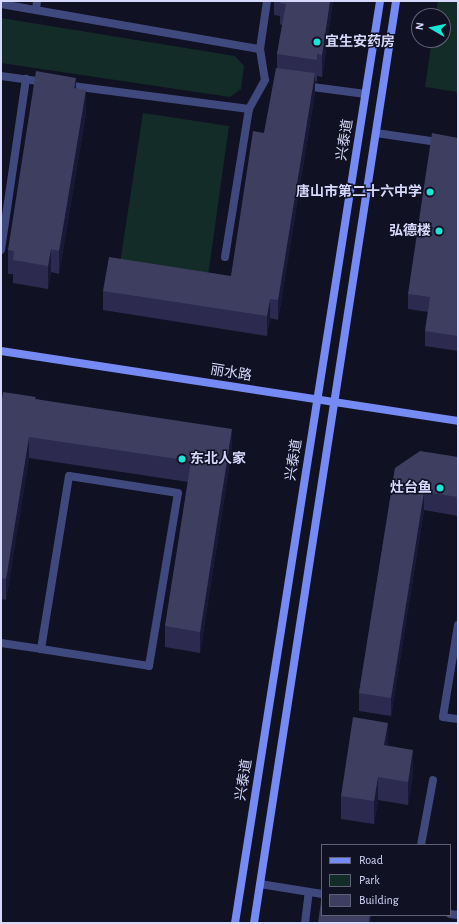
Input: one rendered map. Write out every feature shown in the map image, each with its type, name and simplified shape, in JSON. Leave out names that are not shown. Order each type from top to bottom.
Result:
[{"type":"street","name":"兴泰道","points":[[235,923],[316,400],[380,1]]},
{"type":"street","name":"兴泰道","points":[[254,923],[396,1]]},
{"type":"street","name":"丽水路","points":[[1,351],[458,421]]},
{"type":"lane","points":[[36,10],[37,1]]},
{"type":"lane","points":[[225,257],[249,110],[269,80],[260,49],[267,1]]},
{"type":"lane","points":[[1,4],[260,49]]},
{"type":"lane","points":[[1,76],[249,110]]},
{"type":"lane","points":[[1,250],[26,79]]},
{"type":"lane","points":[[296,84],[366,94]]},
{"type":"lane","points":[[376,133],[458,145]]},
{"type":"lane","points":[[1,643],[149,666],[178,493],[70,476],[42,649]]},
{"type":"lane","points":[[458,625],[443,717],[458,719]]},
{"type":"lane","points":[[421,844],[433,780]]},
{"type":"lane","points":[[260,884],[321,894]]},
{"type":"lane","points":[[305,923],[309,892]]},
{"type":"green space","points":[[438,1],[458,1],[458,92],[425,87],[431,48],[451,48],[451,8],[437,8]]},
{"type":"green space","points":[[1,18],[235,56],[244,66],[241,89],[230,97],[1,63]]},
{"type":"green space","points":[[143,113],[229,126],[207,283],[119,270]]},
{"type":"building","points":[[280,1],[330,1],[322,55],[317,54],[317,60],[277,54],[286,4],[280,3]]},
{"type":"building","points":[[276,68],[315,73],[278,300],[270,299],[267,316],[103,291],[109,257],[231,276],[253,131],[264,133]]},
{"type":"building","points":[[36,71],[76,78],[74,88],[86,90],[59,251],[51,249],[48,266],[13,260],[14,251],[8,250]]},
{"type":"building","name":"弘德楼","points":[[432,133],[458,138],[458,336],[425,331],[430,297],[408,294]]},
{"type":"building","points":[[3,392],[36,397],[35,399],[232,429],[200,632],[165,626],[191,461],[29,437],[6,579],[1,578],[1,407]]},
{"type":"building","points":[[420,451],[458,457],[458,497],[424,492],[391,698],[359,693],[395,468]]},
{"type":"building","points":[[353,717],[388,723],[384,745],[413,750],[408,782],[378,777],[374,801],[341,796]]},
{"type":"building","points":[[321,901],[321,916],[370,916],[369,923],[318,923]]},
{"type":"place","name":"宜生安药房","points":[[317,42]]},
{"type":"place","name":"唐山市第二十六中学","points":[[430,192]]},
{"type":"place","name":"弘德楼","points":[[439,231]]},
{"type":"place","name":"东北人家","points":[[182,459]]},
{"type":"place","name":"灶台鱼","points":[[440,488]]}]
